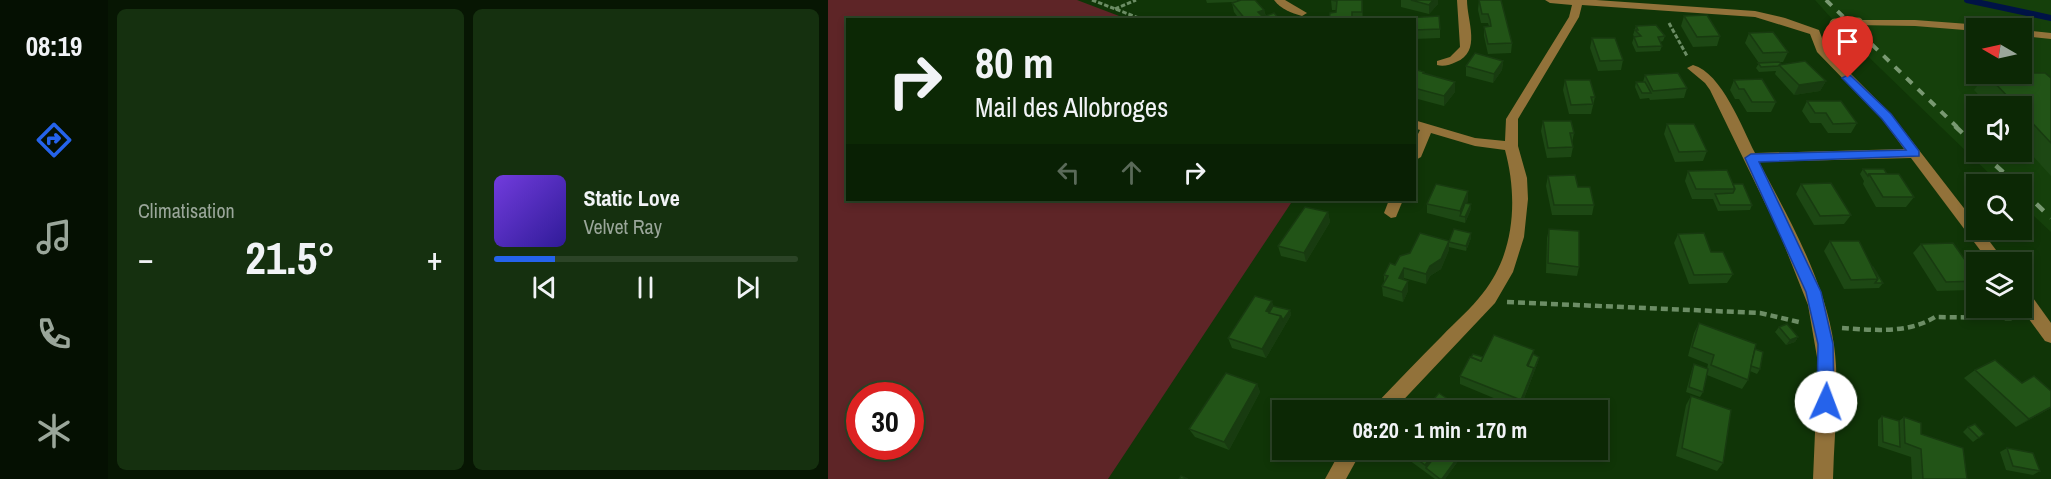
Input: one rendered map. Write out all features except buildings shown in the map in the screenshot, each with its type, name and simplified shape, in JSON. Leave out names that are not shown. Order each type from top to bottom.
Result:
[{"type":"street","points":[[1279,0],[1285,6],[1302,13]]},
{"type":"street","points":[[1441,63],[1458,58],[1467,45],[1462,0]]},
{"type":"street","points":[[1550,0],[1659,7],[1694,5],[1765,16],[1815,32]]},
{"type":"street","points":[[1392,400],[1489,298],[1505,272],[1519,223],[1520,178],[1511,146],[1512,119],[1574,17],[1568,1]]},
{"type":"street","points":[[1815,32],[1823,26],[1858,23],[1915,22],[1966,27]]},
{"type":"street","points":[[1815,32],[1817,44],[1825,56],[1887,117],[1989,252]]},
{"type":"street","points":[[2032,34],[2051,36]]},
{"type":"street","points":[[1693,68],[1713,85],[1806,272],[1822,327],[1827,363],[1823,479]]},
{"type":"street","points":[[1416,148],[1421,126],[1475,142],[1511,146]]},
{"type":"street","points":[[1751,158],[1915,153]]},
{"type":"street","points":[[2032,310],[2051,336]]},
{"type":"street","points":[[1335,479],[1346,460]]},
{"type":"path","points":[[1092,0],[1139,18]]},
{"type":"path","points":[[1115,9],[1136,0]]},
{"type":"path","points":[[1659,7],[1693,68]]},
{"type":"path","points":[[1489,298],[1504,302],[1760,313],[1822,327],[1868,329],[1926,325],[1935,317],[2038,318]]},
{"type":"shaded area","points":[[828,0],[1077,0],[1124,18],[846,18],[846,201],[1292,201],[1108,479],[828,479]]},
{"type":"shaded area","points":[[1815,0],[2051,0],[2051,232],[2032,214],[2032,174],[1990,174],[1977,162],[2032,162],[2032,96],[1966,96],[1966,151],[1850,39]]},
{"type":"waterway","points":[[1967,0],[2051,18]]},
{"type":"railway","points":[[1826,0],[1957,127]]},
{"type":"railway","points":[[1955,126],[1966,136]]},
{"type":"railway","points":[[1992,162],[2005,174]]},
{"type":"railway","points":[[2032,200],[2051,218]]},
{"type":"route","points":[[1826,402],[1826,344],[1813,292],[1806,272],[1751,158],[1915,153],[1887,117],[1848,78]]}]
